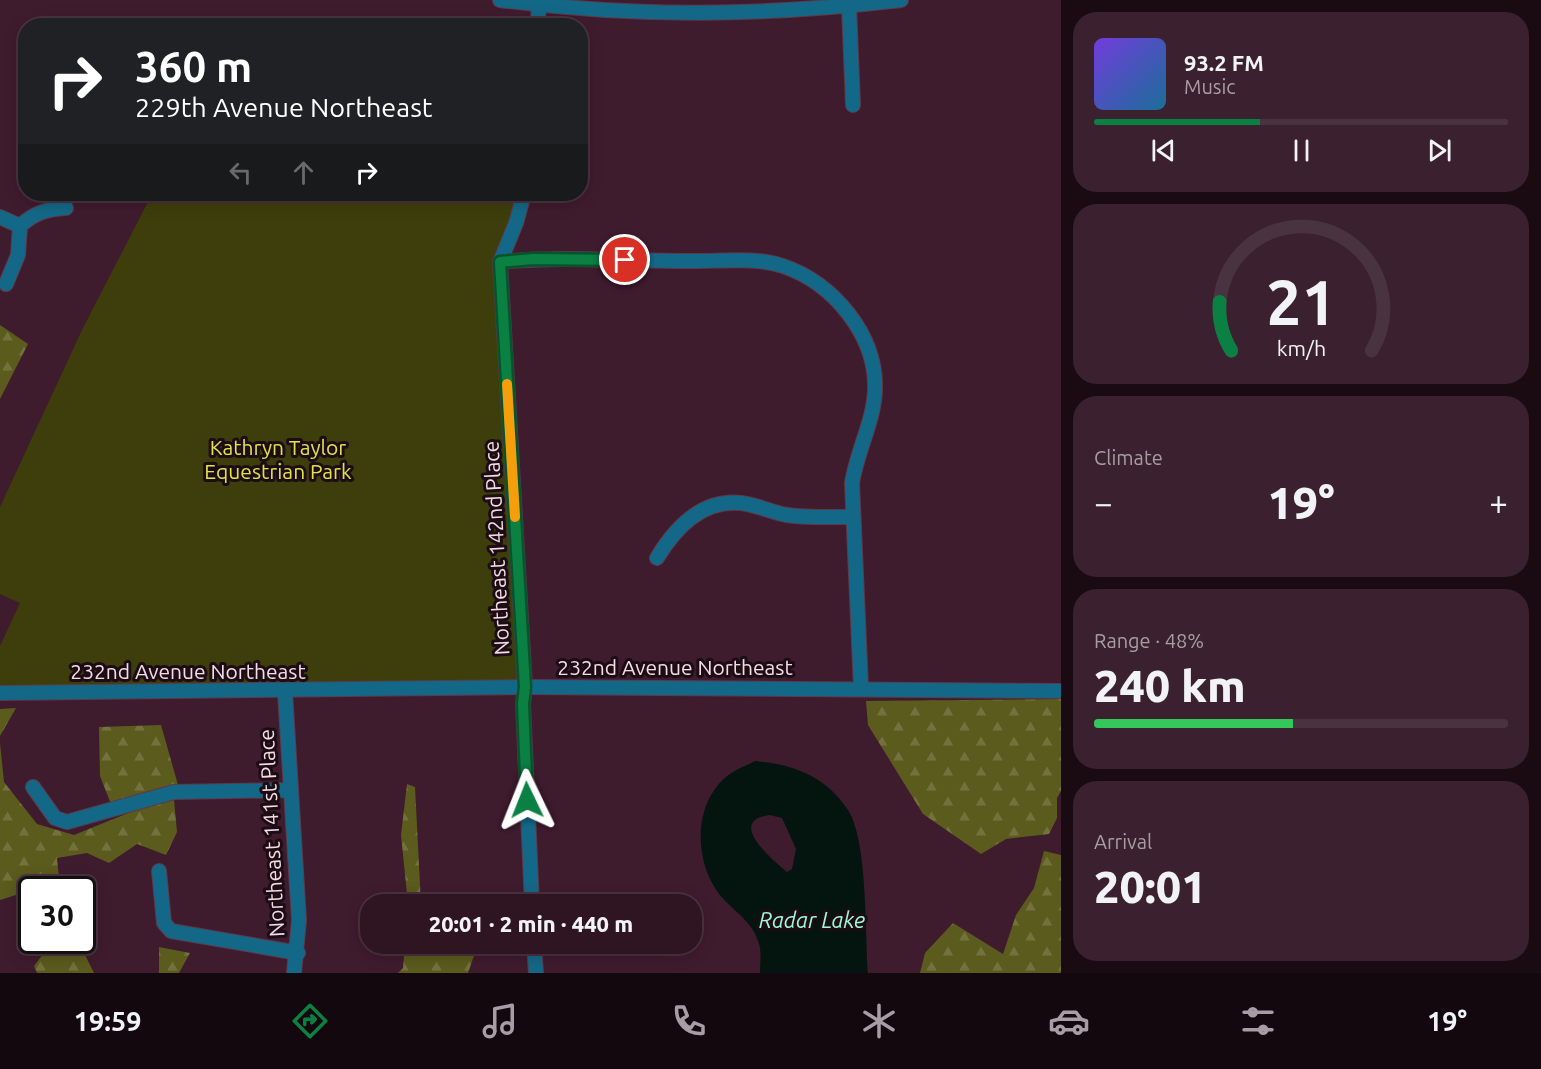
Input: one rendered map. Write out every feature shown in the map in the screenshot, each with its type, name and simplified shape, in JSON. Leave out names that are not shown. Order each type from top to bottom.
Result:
[{"type":"street","points":[[500,0],[627,13],[699,15],[828,4],[849,6],[901,0]]},
{"type":"street","points":[[538,18],[540,3]]},
{"type":"street","points":[[849,6],[853,105]]},
{"type":"street","name":"Northeast 142nd Place","points":[[522,201],[500,262],[525,687],[523,704],[532,894]]},
{"type":"street","points":[[6,285],[18,255],[20,226],[31,215],[49,209],[66,208]]},
{"type":"street","points":[[0,217],[20,226]]},
{"type":"street","points":[[500,262],[533,259],[749,262],[781,266],[808,278],[832,295],[854,320],[869,356],[875,389],[870,419],[856,458],[852,517],[861,688]]},
{"type":"street","points":[[657,558],[672,532],[690,517],[716,505],[741,503],[787,515],[852,517]]},
{"type":"street","name":"232nd Avenue Northeast","points":[[0,693],[285,692],[525,687],[1061,690]]},
{"type":"street","name":"Northeast 141st Place","points":[[285,692],[299,920],[298,953],[294,973]]},
{"type":"street","points":[[33,788],[55,818],[67,822],[90,818],[141,799],[174,792],[291,790]]},
{"type":"street","points":[[159,871],[164,923],[171,931],[298,953]]},
{"type":"street","points":[[535,954],[536,973]]},
{"type":"green space","name":"Kathryn Taylor Equestrian Park","points":[[148,201],[522,201],[500,263],[525,687],[0,693],[0,646],[20,603],[0,594],[0,507],[82,330]]},
{"type":"green space","points":[[0,325],[28,344],[0,399]]},
{"type":"green space","points":[[1061,699],[1061,791],[1057,798],[1057,818],[1049,834],[1006,839],[981,854],[923,814],[868,725],[866,701]]},
{"type":"green space","points":[[16,708],[0,736],[0,709]]},
{"type":"green space","points":[[161,725],[178,785],[111,804],[100,776],[99,727]]},
{"type":"green space","points":[[0,743],[4,782],[37,824],[74,835],[138,809],[174,800],[177,832],[166,855],[137,844],[109,863],[87,853],[57,858],[59,876],[18,876],[18,894],[0,900]]},
{"type":"green space","points":[[407,784],[415,787],[420,894],[407,894],[401,835]]},
{"type":"green space","points":[[1044,851],[1061,855],[1061,973],[920,973],[925,953],[953,923],[1003,954],[1016,915],[1034,888]]},
{"type":"green space","points":[[159,947],[190,953],[179,973],[159,973]]},
{"type":"green space","points":[[43,954],[84,954],[94,973],[37,973],[34,966]]},
{"type":"green space","points":[[404,954],[475,954],[468,973],[398,973],[403,968]]},
{"type":"water","name":"Radar Lake","points":[[755,761],[782,765],[819,780],[839,798],[848,810],[859,843],[862,865],[868,973],[760,973],[760,948],[755,933],[715,888],[708,875],[701,845],[703,815],[716,788],[736,770]],"holes":[[[770,815],[782,818],[796,849],[792,869],[787,872],[772,859],[752,833],[752,825],[757,819]]]},
{"type":"slow traffic","points":[[507,384],[515,517]]},
{"type":"route","points":[[527,800],[523,704],[525,687],[500,262],[533,259],[625,260]]}]
